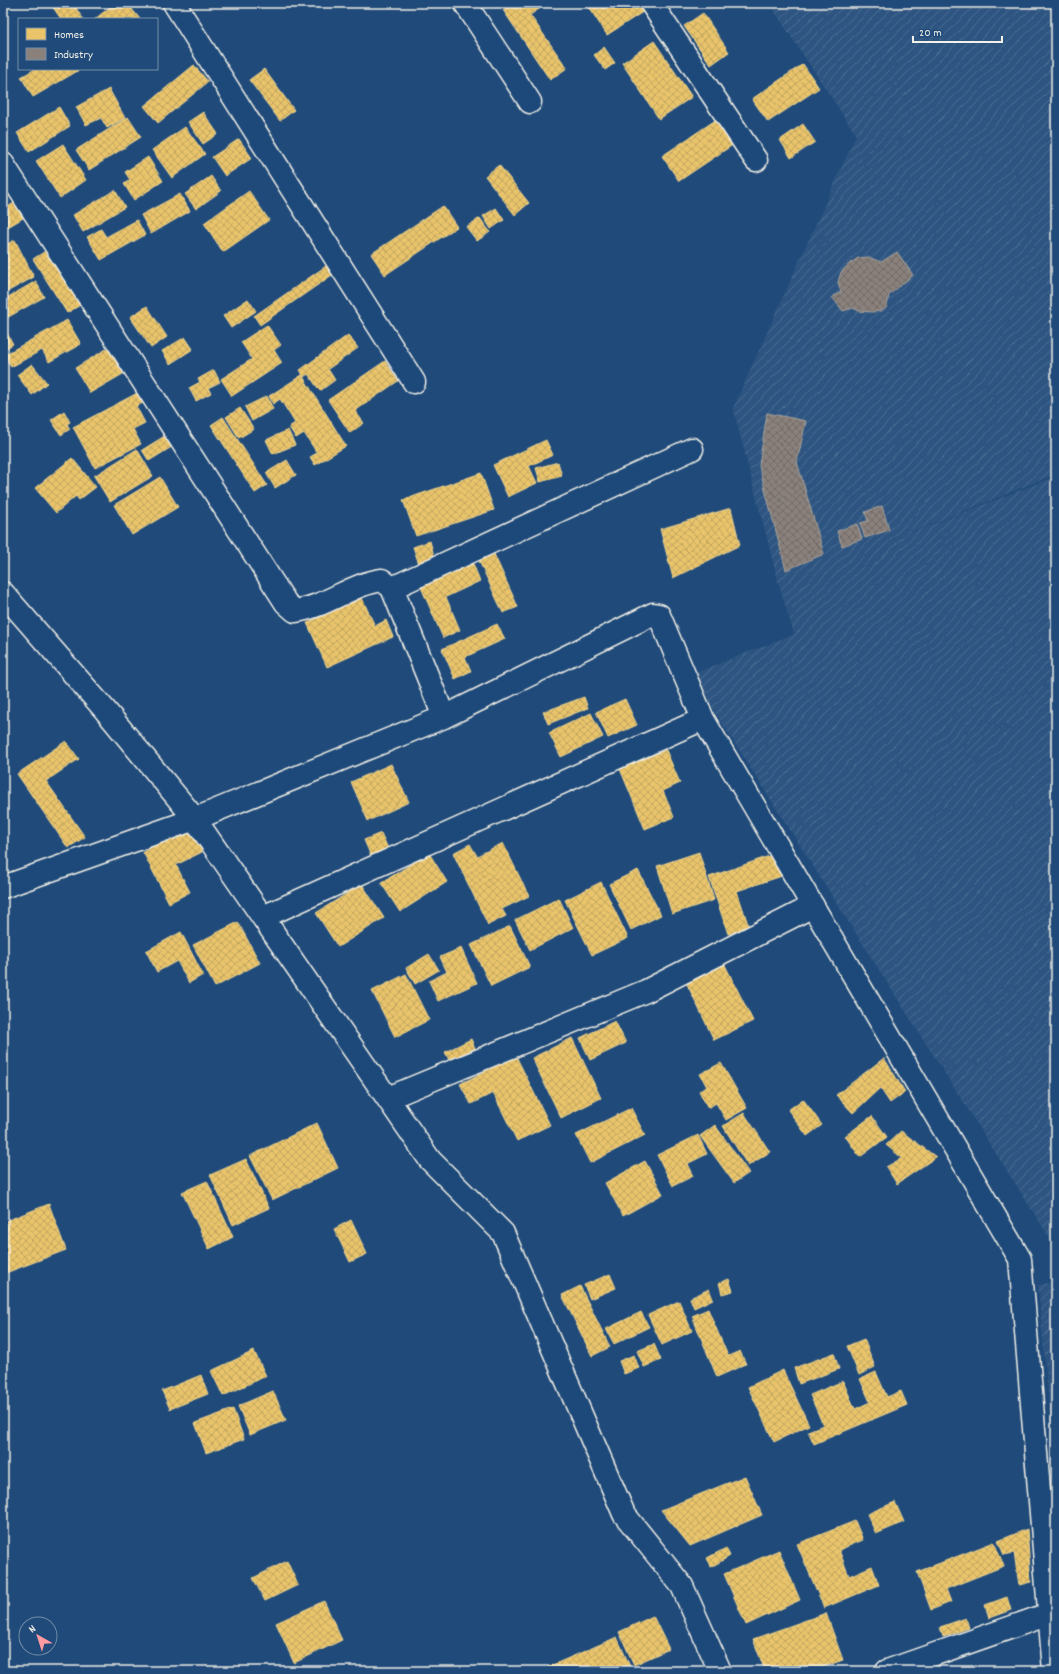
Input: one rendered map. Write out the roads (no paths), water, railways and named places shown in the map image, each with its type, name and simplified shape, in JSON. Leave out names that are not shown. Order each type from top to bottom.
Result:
[{"type":"street","points":[[174,3],[414,382]]},
{"type":"street","points":[[465,3],[530,102]]},
{"type":"street","points":[[651,3],[756,160]]},
{"type":"street","points":[[3,164],[286,603],[295,611],[309,610],[370,582],[382,580],[392,588],[444,717]]},
{"type":"street","points":[[392,588],[692,449]]},
{"type":"street","points":[[3,593],[105,710],[195,819],[430,1160],[502,1233],[624,1514],[682,1586],[720,1671]]},
{"type":"street","points":[[3,887],[195,819],[444,717],[653,614],[659,615],[703,719],[1020,1259],[1054,1671]]},
{"type":"street","points":[[263,917],[703,719]]},
{"type":"street","points":[[388,1098],[646,991],[813,906]]},
{"type":"street","points":[[887,1671],[1049,1614]]}]
